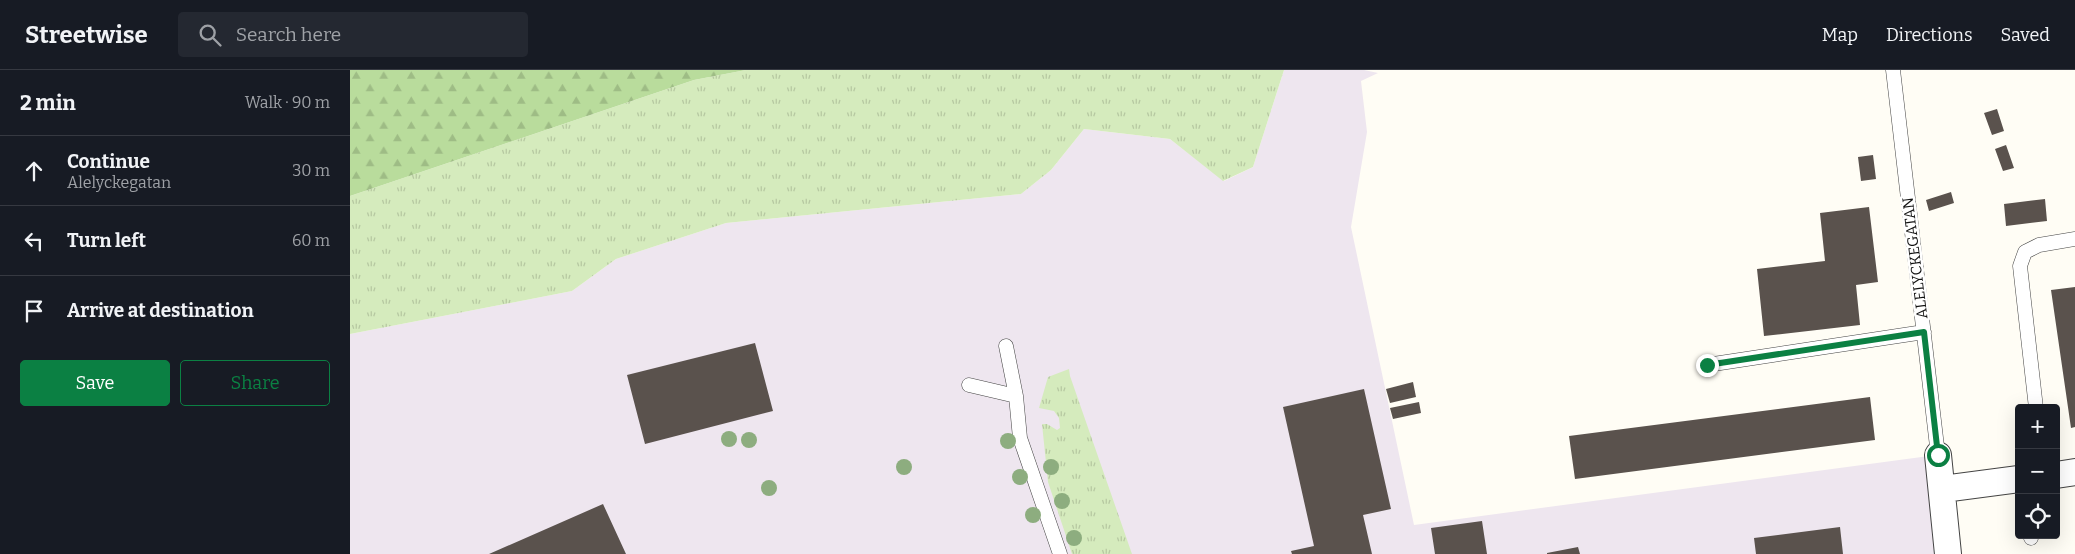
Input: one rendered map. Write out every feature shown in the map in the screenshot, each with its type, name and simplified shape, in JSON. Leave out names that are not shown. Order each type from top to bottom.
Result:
[{"type":"street","name":"ALELYCKEGATAN","points":[[1938,455],[1943,489],[1948,554]]},
{"type":"street","points":[[2060,474],[2075,472]]},
{"type":"street","points":[[1943,489],[2015,480]]},
{"type":"lane","name":"ALELYCKEGATAN","points":[[1893,70],[1938,455]]},
{"type":"lane","points":[[2035,404],[2020,284],[2020,266],[2025,252],[2039,245],[2075,239]]},
{"type":"lane","points":[[1707,365],[1924,332]]},
{"type":"lane","points":[[1006,346],[1016,396],[1020,438],[1060,554]]},
{"type":"lane","points":[[969,385],[1016,396]]},
{"type":"shaded area","points":[[1284,70],[1364,70],[1378,73],[1361,81],[1367,132],[1351,227],[1414,525],[1929,456],[1944,554],[350,554],[350,334],[572,291],[616,259],[726,223],[1021,194],[1051,170],[1084,129],[1170,139],[1224,181],[1253,167]]},
{"type":"green space","points":[[350,70],[746,70],[694,80],[350,196]]},
{"type":"green space","points":[[746,70],[1284,70],[1253,167],[1223,181],[1170,139],[1084,129],[1051,170],[1021,194],[726,223],[616,259],[572,291],[350,334],[350,196],[694,80]]},
{"type":"green space","points":[[1069,369],[1132,554],[1072,554],[1048,482],[1042,424],[1047,424],[1057,430],[1060,428],[1059,418],[1054,411],[1039,408],[1048,377]]},
{"type":"building","points":[[1997,109],[2004,131],[1992,135],[1984,113]]},
{"type":"building","points":[[2006,145],[2014,168],[2003,171],[1995,149]]},
{"type":"building","points":[[1873,155],[1876,179],[1861,181],[1858,157]]},
{"type":"building","points":[[1951,192],[1954,203],[1929,211],[1926,200]]},
{"type":"building","points":[[2045,199],[2047,221],[2006,226],[2004,204]]},
{"type":"building","points":[[1869,207],[1878,282],[1856,285],[1860,325],[1764,336],[1757,269],[1825,261],[1820,213]]},
{"type":"building","points":[[2075,287],[2075,427],[2071,428],[2051,290]]},
{"type":"building","points":[[755,343],[773,411],[645,444],[627,375]]},
{"type":"building","points":[[1413,382],[1416,397],[1390,403],[1386,389]]},
{"type":"building","points":[[1364,389],[1391,509],[1363,515],[1372,554],[1292,554],[1291,551],[1314,546],[1283,407]]},
{"type":"building","points":[[1870,397],[1875,440],[1575,479],[1569,436]]},
{"type":"building","points":[[1419,402],[1421,413],[1393,419],[1390,408]]},
{"type":"building","points":[[603,504],[626,554],[489,554]]},
{"type":"building","points":[[1482,521],[1487,554],[1435,554],[1431,528]]},
{"type":"building","points":[[1840,527],[1843,554],[1756,554],[1754,538]]},
{"type":"building","points":[[1578,547],[1580,554],[1547,554],[1547,553]]},
{"type":"route","points":[[1707,365],[1924,332],[1938,455]]}]
